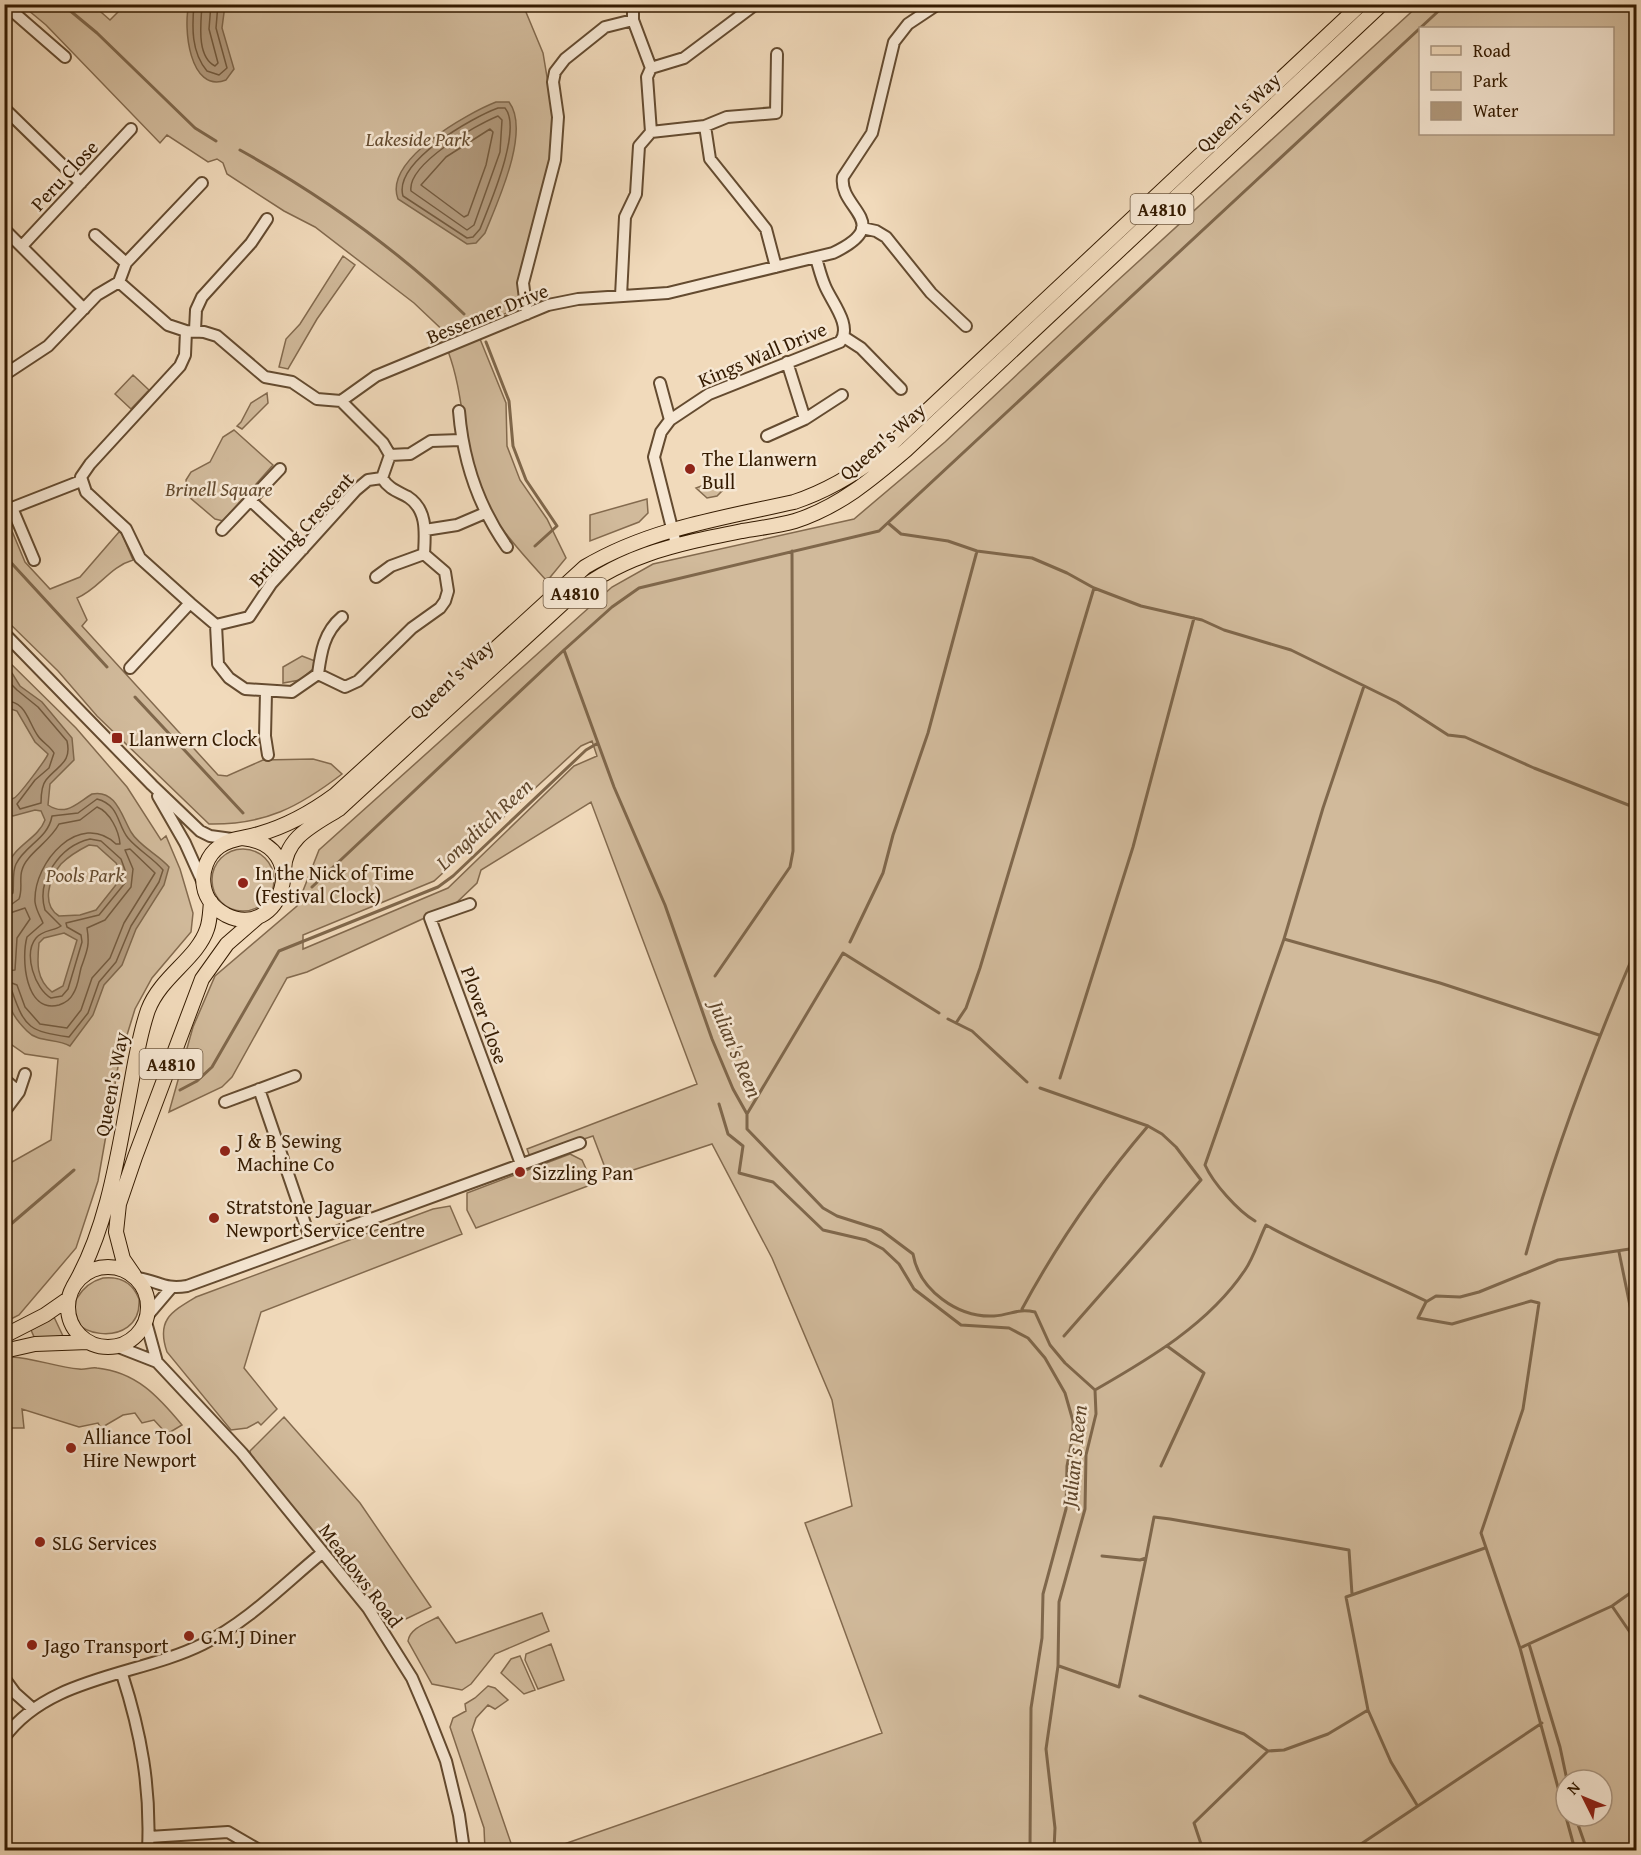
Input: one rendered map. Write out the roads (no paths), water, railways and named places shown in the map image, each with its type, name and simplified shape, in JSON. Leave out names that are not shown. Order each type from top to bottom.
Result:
[{"type":"main road","name":"Queen's Way","points":[[204,886],[206,864],[220,846],[296,820],[336,795],[585,567],[608,553],[673,529],[817,495],[857,473],[881,454],[1361,4]]},
{"type":"main road","name":"Queen's Way","points":[[135,1277],[123,1259],[116,1232],[119,1204],[135,1157],[202,979],[226,944],[277,902],[284,881],[284,857],[290,844],[302,832],[339,809],[583,585],[634,558],[676,544],[794,521],[820,512],[858,490],[906,450],[1382,4]]},
{"type":"main road","points":[[239,839],[264,844],[273,851],[283,869],[284,881]]},
{"type":"main road","points":[[204,886],[211,902],[228,916],[239,919],[260,915]]},
{"type":"main road","name":"Queen's Way","points":[[71,1293],[86,1266],[104,1207],[124,1124],[142,1029],[149,1007],[159,987],[206,931],[211,902]]},
{"type":"main road","points":[[4,1352],[35,1344],[88,1342],[107,1347],[129,1342],[139,1333],[147,1318],[147,1295],[135,1277],[116,1267],[91,1270],[71,1293],[71,1324],[88,1342]]},
{"type":"main road","name":"A4810","points":[[4,1336],[45,1315],[71,1293]]},
{"type":"street","points":[[633,4],[633,20],[651,68],[647,77],[651,132]]},
{"type":"street","points":[[651,68],[684,58],[756,4]]},
{"type":"street","points":[[938,4],[908,24],[894,42],[872,134],[843,177],[845,192],[861,215],[862,228],[876,231],[886,237],[931,293],[966,326]]},
{"type":"street","points":[[4,15],[11,10],[65,57]]},
{"type":"street","points":[[526,314],[523,283],[555,160],[558,117],[553,82],[555,72],[565,59],[605,27],[633,20]]},
{"type":"street","points":[[621,296],[625,217],[636,194],[639,146],[651,132],[705,126],[727,117],[776,113],[777,54]]},
{"type":"street","points":[[4,108],[81,183]]},
{"type":"street","points":[[705,126],[710,159],[766,229],[776,267]]},
{"type":"street","name":"Peru Close","points":[[22,246],[131,129]]},
{"type":"street","points":[[4,375],[48,346],[97,295],[119,282],[126,263],[202,183]]},
{"type":"street","points":[[34,560],[12,508],[81,481],[90,464],[180,366],[202,297],[251,243],[267,219]]},
{"type":"street","name":"Bessemer Drive","points":[[341,401],[376,376],[526,314],[570,301],[668,293],[816,258],[839,250],[856,238],[862,228]]},
{"type":"street","points":[[4,229],[84,309]]},
{"type":"street","points":[[95,235],[126,263]]},
{"type":"street","name":"Kings Wall Drive","points":[[816,258],[825,287],[841,317],[844,337],[861,348],[901,389]]},
{"type":"street","points":[[119,282],[159,318],[191,331],[218,336],[269,378],[292,382],[317,399],[341,401],[383,443],[390,455],[382,478]]},
{"type":"street","name":"Kings Wall Drive","points":[[676,544],[654,457],[661,432],[670,420],[709,393],[835,345],[844,337]]},
{"type":"street","points":[[788,362],[805,419]]},
{"type":"street","points":[[660,383],[670,420]]},
{"type":"street","points":[[767,435],[805,419],[842,395]]},
{"type":"street","points":[[459,411],[461,440],[473,484],[485,513],[507,547]]},
{"type":"street","points":[[390,455],[410,454],[431,441],[461,440]]},
{"type":"street","points":[[222,530],[280,469]]},
{"type":"street","name":"Bridling Crescent","points":[[216,625],[249,617],[271,584],[362,485],[382,478],[391,489],[415,503],[424,521],[424,554]]},
{"type":"street","points":[[81,481],[86,492],[126,529],[140,558],[216,625],[216,657],[222,671],[245,688],[266,692],[298,690],[318,675],[324,641],[334,624],[342,617]]},
{"type":"street","points":[[250,500],[303,549]]},
{"type":"street","points":[[425,530],[457,525],[485,513]]},
{"type":"street","points":[[318,675],[338,685],[352,685],[393,649],[412,628],[440,608],[448,591],[447,580],[440,567],[424,554],[392,566],[376,578]]},
{"type":"street","points":[[130,668],[190,603]]},
{"type":"street","points":[[4,633],[200,831],[210,836],[239,839]]},
{"type":"street","points":[[266,692],[265,736],[268,755]]},
{"type":"street","points":[[152,785],[185,843],[204,886]]},
{"type":"street","name":"Plover Close","points":[[470,904],[430,918],[521,1164]]},
{"type":"street","points":[[7,1108],[19,1092],[25,1074]]},
{"type":"street","points":[[225,1102],[295,1076]]},
{"type":"street","points":[[4,1079],[19,1092]]},
{"type":"street","points":[[259,1089],[311,1241]]},
{"type":"street","points":[[147,1318],[171,1288],[206,1279],[580,1143]]},
{"type":"street","points":[[135,1277],[152,1280],[171,1288]]},
{"type":"street","name":"Meadows Road","points":[[147,1318],[157,1362]]},
{"type":"street","name":"Meadows Road","points":[[117,1346],[157,1362],[242,1453],[368,1608],[412,1678],[446,1761],[459,1815],[464,1851]]},
{"type":"street","points":[[4,1738],[33,1709],[71,1690],[162,1661],[222,1634],[267,1601],[322,1553]]},
{"type":"street","points":[[122,1674],[138,1726],[147,1773],[148,1851]]},
{"type":"street","points":[[4,1678],[15,1693],[33,1709]]},
{"type":"street","points":[[149,1837],[228,1832],[259,1851]]},
{"type":"water","points":[[189,5],[225,5],[222,28],[234,69],[226,80],[214,82],[204,77],[196,68],[188,42]]},
{"type":"water","points":[[496,102],[509,102],[515,115],[514,148],[504,186],[485,233],[476,243],[467,244],[398,199],[397,184],[403,169],[431,140],[467,116]]},
{"type":"water","points":[[5,670],[12,673],[20,686],[42,702],[72,738],[74,760],[50,784],[48,805],[60,810],[76,805],[92,794],[107,796],[113,800],[135,837],[169,867],[164,885],[136,929],[122,965],[104,985],[93,1015],[70,1046],[31,1035],[16,1018],[9,1001],[5,905],[8,866],[15,853],[42,827],[45,820],[41,811],[35,810],[13,816],[5,812],[5,800],[17,796],[48,754],[35,742],[17,711],[5,707]],"holes":[[[89,845],[97,846],[116,863],[120,871],[119,881],[96,910],[80,915],[59,916],[50,905],[49,891],[53,876],[64,861]],[[64,933],[77,940],[63,986],[52,992],[40,976],[39,943],[44,938]]]},
{"type":"waterway","points":[[62,4],[97,33],[195,128],[216,141]]},
{"type":"waterway","points":[[1421,27],[1446,4]]},
{"type":"waterway","points":[[312,887],[564,650],[612,607],[639,588],[879,531],[1419,29]]},
{"type":"waterway","points":[[240,150],[300,186],[358,225],[413,268],[464,314]]},
{"type":"waterway","points":[[486,342],[509,401],[513,446],[526,480],[557,526],[535,546]]},
{"type":"waterway","points":[[888,523],[901,534],[948,541],[977,551],[1032,558],[1094,588],[1141,606],[1202,620],[1224,630],[1291,650],[1397,702],[1448,735],[1465,737],[1534,768],[1636,808]]},
{"type":"waterway","points":[[715,976],[790,867],[793,851],[792,551]]},
{"type":"waterway","points":[[850,942],[883,873],[893,835],[928,733],[977,551]]},
{"type":"waterway","points":[[4,555],[107,667]]},
{"type":"waterway","points":[[956,1023],[966,1008],[980,968],[1094,588]]},
{"type":"waterway","points":[[1060,1078],[1133,847],[1194,618]]},
{"type":"waterway","name":"Julian's Reen","points":[[564,650],[614,787],[665,905],[712,1039],[733,1089],[747,1114],[747,1129],[823,1208],[837,1216],[881,1230],[913,1254],[923,1279],[932,1290],[954,1307],[980,1315],[994,1316],[1019,1311],[1035,1312],[1050,1345],[1065,1363],[1095,1390],[1096,1414],[1086,1455],[1085,1509],[1059,1602],[1058,1666],[1046,1749],[1055,1828],[1054,1850]]},
{"type":"waterway","points":[[1255,1221],[1241,1211],[1227,1196],[1205,1165],[1284,939],[1323,808],[1364,686]]},
{"type":"waterway","points":[[135,697],[243,813]]},
{"type":"waterway","name":"Longditch Reen","points":[[180,1090],[197,1081],[212,1067],[279,951],[438,887],[453,876],[586,750],[598,743]]},
{"type":"waterway","points":[[1284,939],[1440,983],[1599,1035]]},
{"type":"waterway","points":[[1526,1254],[1549,1176],[1576,1100],[1636,949]]},
{"type":"waterway","points":[[747,1114],[843,953],[939,1013]]},
{"type":"waterway","points":[[948,1019],[972,1031],[1027,1082]]},
{"type":"waterway","points":[[1040,1088],[1148,1126],[1162,1134],[1176,1147],[1201,1180],[1064,1336]]},
{"type":"waterway","points":[[719,1104],[728,1134],[743,1146],[739,1173],[773,1182],[823,1230],[866,1240],[883,1249],[899,1264],[914,1289],[961,1325],[1009,1328],[1028,1338],[1045,1358],[1065,1393],[1073,1421],[1073,1435],[1067,1466],[1066,1509],[1043,1594],[1042,1638],[1031,1708],[1030,1850]]},
{"type":"waterway","points":[[1022,1309],[1080,1214],[1148,1126]]},
{"type":"waterway","points":[[4,1230],[74,1170]]},
{"type":"waterway","points":[[1095,1390],[1157,1353],[1196,1324],[1214,1307],[1245,1270],[1266,1225],[1426,1301]]},
{"type":"waterway","points":[[1575,1850],[1520,1648],[1481,1533],[1523,1409],[1539,1303],[1531,1301],[1452,1324],[1418,1318],[1426,1302],[1436,1296],[1460,1297],[1479,1292],[1558,1260],[1636,1248]]},
{"type":"waterway","points":[[1619,1252],[1636,1335]]},
{"type":"waterway","points":[[1161,1466],[1204,1373],[1167,1346]]},
{"type":"waterway","points":[[1102,1556],[1140,1560],[1146,1558],[1154,1517],[1170,1519],[1349,1550],[1352,1594]]},
{"type":"waterway","points":[[1417,1805],[1391,1762],[1368,1710],[1346,1597],[1485,1548]]},
{"type":"waterway","points":[[1059,1666],[1119,1687],[1146,1558]]},
{"type":"waterway","points":[[1520,1648],[1612,1606],[1636,1589]]},
{"type":"waterway","points":[[1612,1606],[1636,1641]]},
{"type":"waterway","points":[[1529,1644],[1564,1768]]},
{"type":"waterway","points":[[1140,1696],[1244,1734],[1268,1751],[1284,1750],[1328,1734],[1368,1710]]},
{"type":"waterway","points":[[1352,1850],[1542,1723]]},
{"type":"waterway","points":[[1203,1850],[1194,1823],[1268,1751]]},
{"type":"waterway","points":[[1579,1828],[1587,1850]]},
{"type":"waterway","points":[[1629,1850],[1636,1848]]},
{"type":"place","name":"The Llanwern Bull","points":[[690,469]]},
{"type":"place","name":"Llanwern Clock","points":[[117,738]]},
{"type":"place","name":"In the Nick of Time (Festival Clock)","points":[[243,883]]},
{"type":"place","name":"J & B Sewing Machine Co","points":[[225,1151]]},
{"type":"place","name":"Sizzling Pan","points":[[520,1172]]},
{"type":"place","name":"Stratstone Jaguar Newport Service Centre","points":[[214,1218]]},
{"type":"place","name":"Alliance Tool Hire Newport","points":[[71,1448]]},
{"type":"place","name":"SLG Services","points":[[40,1542]]},
{"type":"place","name":"G.M.J Diner","points":[[189,1636]]},
{"type":"place","name":"Jago Transport","points":[[32,1645]]},
{"type":"park label","name":"Lakeside Park","points":[[418,138]]},
{"type":"park label","name":"Brinell Square","points":[[219,488]]},
{"type":"park label","name":"Pools Park","points":[[85,874]]}]
